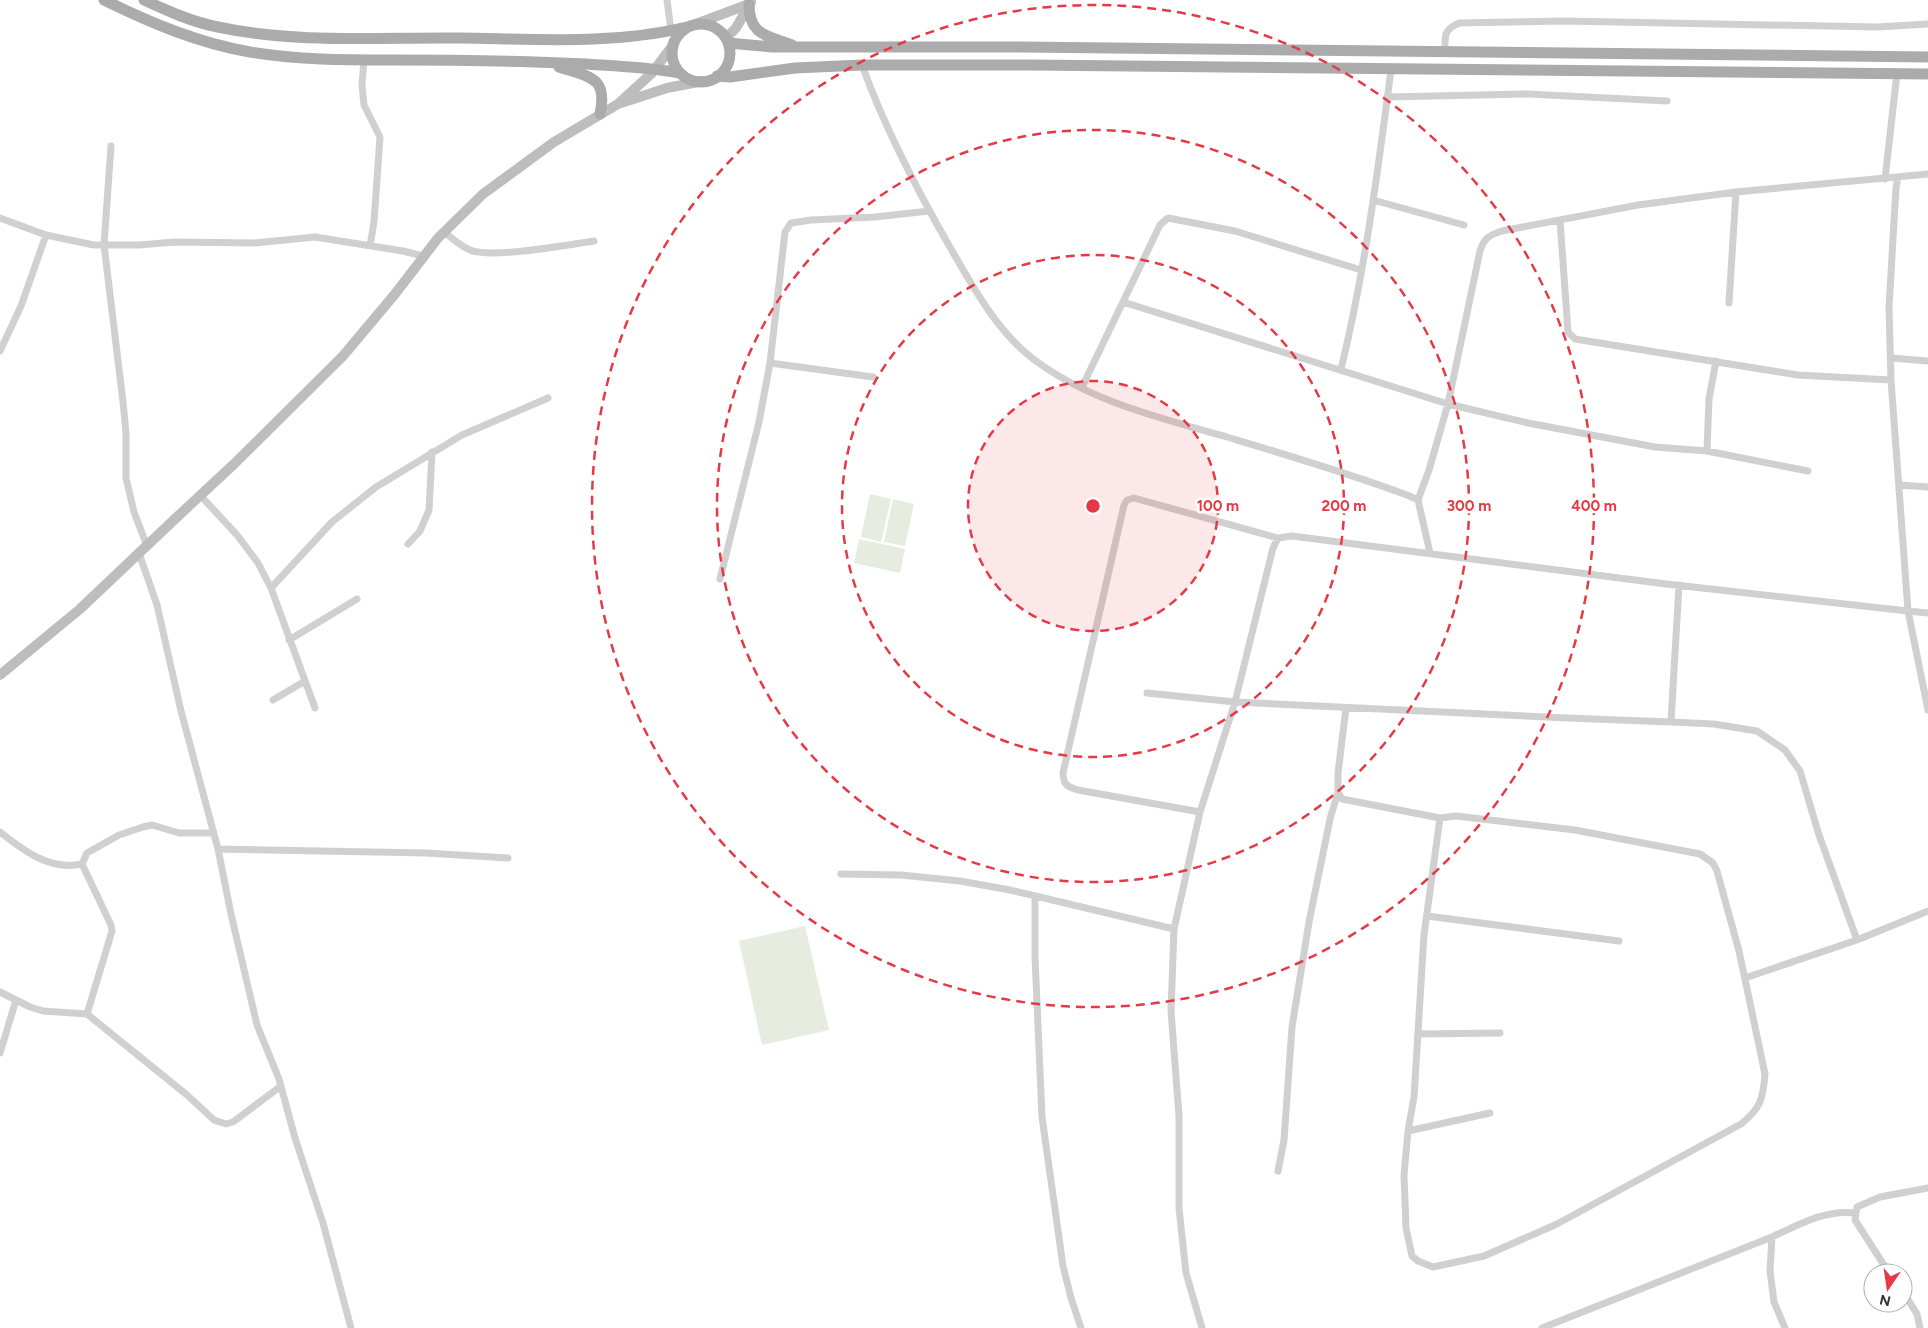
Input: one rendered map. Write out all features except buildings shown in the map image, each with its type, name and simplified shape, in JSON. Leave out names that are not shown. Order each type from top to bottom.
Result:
[{"type":"main road","points":[[104,0],[144,19],[198,40],[250,52],[293,58],[543,62],[656,68],[680,73],[693,81],[703,82],[717,76],[727,64],[730,52],[727,41],[714,27],[700,24],[671,31],[620,37],[565,40],[307,38],[257,34],[216,27],[177,15],[144,0]]},
{"type":"main road","points":[[752,2],[749,18],[752,25],[763,34],[796,46]]},
{"type":"main road","points":[[680,73],[671,54],[675,39],[690,26]]},
{"type":"main road","points":[[328,59],[330,38]]},
{"type":"main road","points":[[727,41],[772,47],[1021,47],[1928,57]]},
{"type":"main road","points":[[543,62],[596,82],[602,89],[603,99],[600,114]]},
{"type":"main road","points":[[717,76],[730,77],[795,68],[862,65],[1928,74]]},
{"type":"street","points":[[667,0],[671,31]]},
{"type":"street","points":[[690,26],[752,2]]},
{"type":"street","points":[[727,41],[752,2]]},
{"type":"street","points":[[1445,52],[1445,35],[1451,27],[1459,23],[1564,21],[1876,27],[1928,24]]},
{"type":"street","points":[[618,104],[656,68],[673,45]]},
{"type":"street","points":[[364,60],[362,85],[364,105],[380,137],[374,222],[370,246]]},
{"type":"street","points":[[862,65],[876,104],[929,211],[966,276],[993,316],[1012,339],[1031,357],[1051,371],[1082,387],[1144,413],[1396,490],[1418,500]]},
{"type":"street","points":[[1341,370],[1352,323],[1373,200],[1391,70]]},
{"type":"street","points":[[1885,179],[1896,73]]},
{"type":"street","points":[[0,675],[80,609],[233,465],[343,356],[396,294],[422,256],[483,194],[554,142],[618,104],[667,88],[703,82]]},
{"type":"street","points":[[1387,97],[1528,94],[1667,101]]},
{"type":"street","points":[[111,146],[104,245],[126,433],[126,478],[181,711],[218,849],[231,914],[258,1025],[281,1086],[351,1328]]},
{"type":"street","points":[[1430,553],[1418,500],[1427,478],[1448,404],[1483,241],[1489,236],[1502,230],[1638,205],[1736,192],[1928,174]]},
{"type":"street","points":[[1898,177],[1889,307],[1891,380],[1908,611],[1928,710]]},
{"type":"street","points":[[1729,303],[1736,192]]},
{"type":"street","points":[[1373,200],[1464,225]]},
{"type":"street","points":[[720,579],[759,422],[770,363],[785,232],[791,223],[929,211]]},
{"type":"street","points":[[0,218],[68,241],[104,245],[139,246],[175,242],[239,243],[315,237],[422,256]]},
{"type":"street","points":[[1082,387],[1160,225],[1168,218],[1235,231],[1361,270]]},
{"type":"street","points":[[1560,220],[1568,332],[1575,339],[1798,376],[1891,380]]},
{"type":"street","points":[[444,232],[462,246],[481,253],[500,253],[594,241]]},
{"type":"street","points":[[0,351],[21,306],[46,235]]},
{"type":"street","points":[[1123,302],[1448,404],[1528,423],[1654,447],[1707,451],[1808,471]]},
{"type":"street","points":[[1891,358],[1928,361]]},
{"type":"street","points":[[1707,451],[1710,399],[1716,361]]},
{"type":"street","points":[[770,363],[873,377]]},
{"type":"street","points":[[271,588],[332,522],[376,488],[462,435],[548,398]]},
{"type":"street","points":[[408,544],[420,530],[429,510],[432,452]]},
{"type":"street","points":[[1899,485],[1928,487]]},
{"type":"street","points":[[200,495],[237,535],[258,563],[271,588],[314,708]]},
{"type":"street","points":[[1200,812],[1078,790],[1068,787],[1063,781],[1062,773],[1124,506],[1127,500],[1134,498],[1278,538],[1292,536],[1679,585],[1928,613]]},
{"type":"street","points":[[1202,1328],[1186,1273],[1179,1208],[1178,1116],[1171,1011],[1174,929],[1200,812],[1234,702],[1273,548],[1278,538]]},
{"type":"street","points":[[1671,722],[1679,585]]},
{"type":"street","points":[[289,640],[357,599]]},
{"type":"street","points":[[273,700],[305,682]]},
{"type":"street","points":[[1147,693],[1234,702],[1714,724],[1757,732],[1785,750],[1800,771],[1819,835],[1856,940]]},
{"type":"street","points":[[1278,1171],[1284,1140],[1292,1027],[1309,922],[1330,819],[1338,792],[1338,773],[1346,708]]},
{"type":"street","points":[[1338,792],[1342,799],[1440,818],[1456,816],[1575,830],[1700,854],[1708,858],[1717,871],[1745,978],[1764,1074],[1764,1093],[1754,1114],[1741,1124],[1557,1224],[1484,1256],[1434,1267],[1418,1261],[1412,1256],[1406,1228],[1404,1175],[1408,1131],[1414,1097],[1419,1034],[1420,983],[1440,818]]},
{"type":"street","points":[[87,1014],[112,931],[111,925],[82,864],[87,853],[118,835],[152,825],[179,833],[213,833]]},
{"type":"street","points":[[0,832],[33,857],[59,865],[72,866],[82,864]]},
{"type":"street","points":[[218,849],[426,853],[508,858]]},
{"type":"street","points":[[841,874],[937,878],[1010,890],[1174,929]]},
{"type":"street","points":[[1034,896],[1034,957],[1042,1117],[1063,1266],[1081,1328]]},
{"type":"street","points":[[1745,978],[1856,940],[1928,910]]},
{"type":"street","points":[[1427,916],[1620,941]]},
{"type":"street","points":[[0,992],[30,1007],[43,1011],[87,1014],[214,1120],[226,1124],[233,1122],[281,1086]]},
{"type":"street","points":[[0,1053],[16,1000]]},
{"type":"street","points":[[1419,1034],[1500,1033]]},
{"type":"street","points":[[1408,1131],[1490,1113]]},
{"type":"street","points":[[1883,1263],[1855,1220],[1857,1207],[1880,1197],[1928,1188]]},
{"type":"street","points":[[1542,1328],[1772,1237],[1805,1222],[1836,1212],[1855,1213]]},
{"type":"street","points":[[1772,1237],[1770,1270],[1774,1302],[1785,1328]]},
{"type":"street","points":[[1913,1308],[1917,1314],[1920,1328]]},
{"type":"shaded area","points":[[870,494],[891,499],[881,542],[861,537]]},
{"type":"shaded area","points":[[893,499],[914,504],[905,546],[884,542]]},
{"type":"shaded area","points":[[859,539],[905,549],[900,573],[854,563]]},
{"type":"shaded area","points":[[805,926],[829,1030],[762,1045],[739,941]]}]
